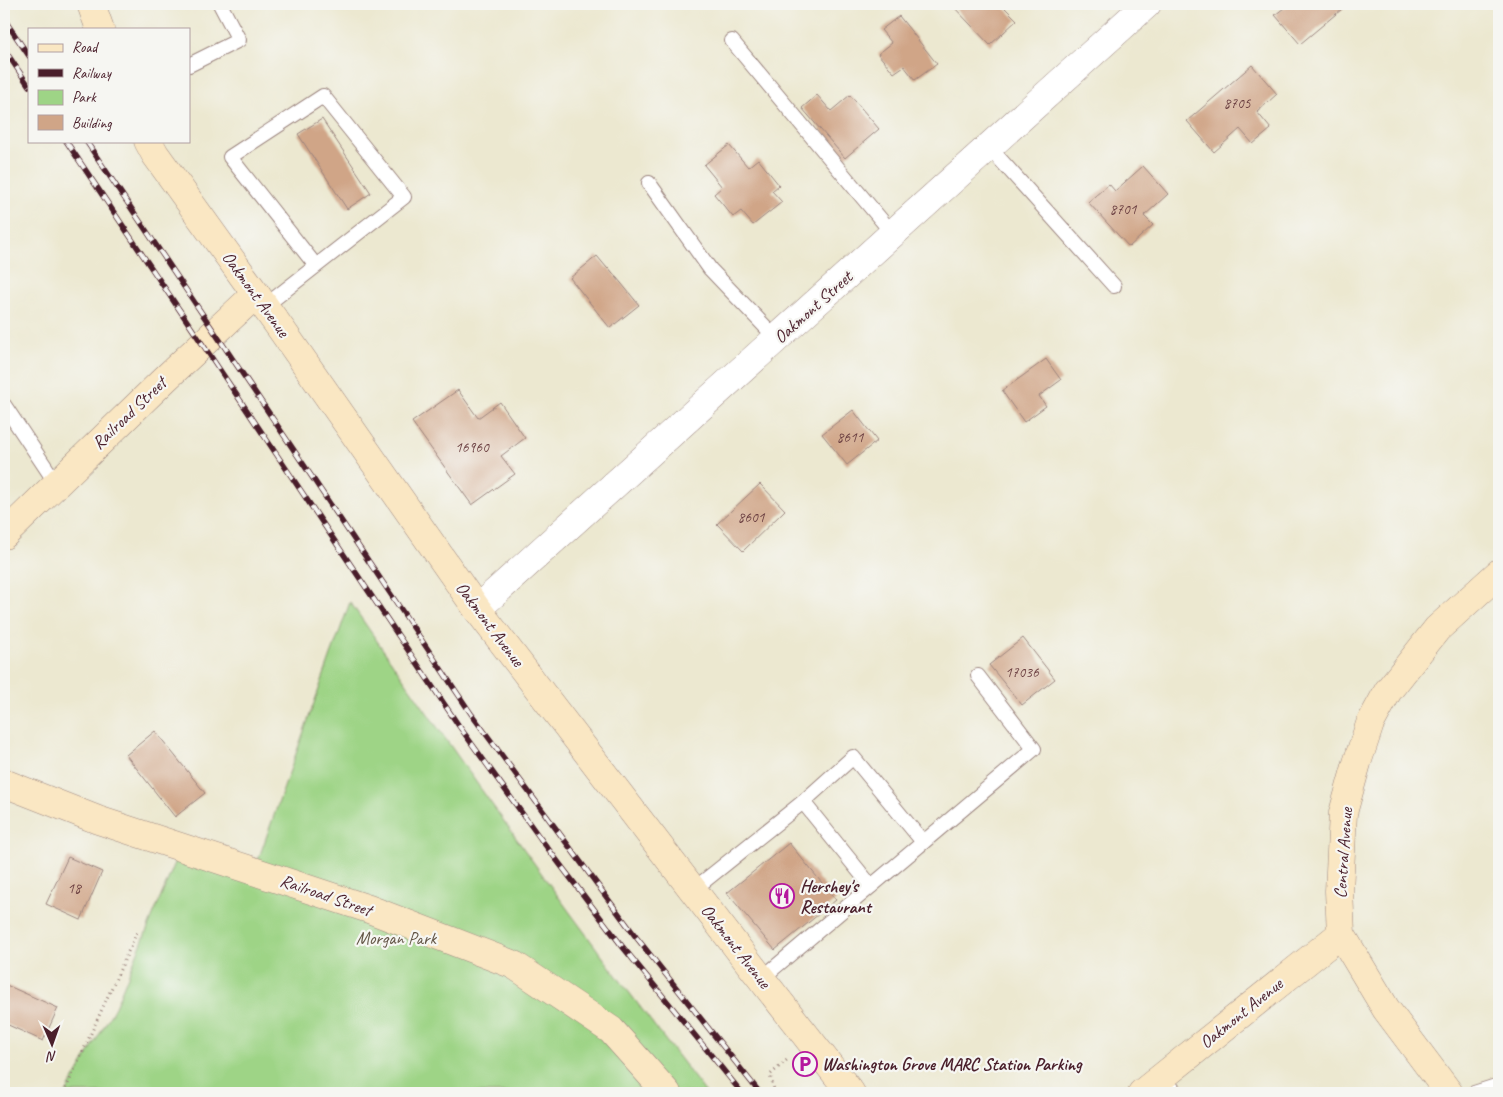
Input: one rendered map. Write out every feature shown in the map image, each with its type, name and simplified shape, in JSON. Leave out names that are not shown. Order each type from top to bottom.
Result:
[{"type":"street","points":[[91,4],[100,28]]},
{"type":"street","name":"Oakmont Street","points":[[477,609],[1148,4]]},
{"type":"street","name":"Oakmont Avenue","points":[[149,142],[155,154],[477,609],[761,978],[852,1093]]},
{"type":"street","name":"Railroad Street","points":[[4,535],[165,379],[260,300]]},
{"type":"street","name":"Central Avenue","points":[[1449,1093],[1386,1009],[1341,934],[1340,890],[1343,813],[1370,724],[1388,691],[1437,629],[1499,573]]},
{"type":"street","name":"Railroad Street","points":[[4,783],[98,820],[369,909],[514,965],[611,1030],[667,1093]]},
{"type":"street","name":"Oakmont Avenue","points":[[1160,1088],[1341,934]]},
{"type":"lane","points":[[190,64],[239,40],[220,4]]},
{"type":"lane","points":[[732,41],[893,234]]},
{"type":"lane","points":[[260,300],[316,266],[404,197],[323,96],[230,157],[316,266]]},
{"type":"lane","points":[[989,147],[1114,286]]},
{"type":"lane","points":[[649,183],[710,269],[777,339]]},
{"type":"lane","points":[[4,405],[56,483]]},
{"type":"lane","points":[[761,978],[1034,749],[978,676]]},
{"type":"lane","points":[[693,890],[803,802],[854,757],[923,842]]},
{"type":"lane","points":[[803,802],[871,886]]},
{"type":"lane","points":[[1474,1093],[1499,1085]]},
{"type":"path","points":[[64,1093],[137,932]]},
{"type":"path","points":[[770,1075],[775,1093]]},
{"type":"green space","name":"Morgan Park","points":[[350,602],[614,973],[706,1093],[66,1093],[115,1007],[177,858],[251,880]]},
{"type":"building","points":[[951,4],[1001,4],[1017,20],[990,45]]},
{"type":"building","points":[[1289,4],[1348,4],[1300,44],[1275,15]]},
{"type":"building","points":[[899,16],[937,64],[915,80],[904,66],[894,73],[878,54],[892,43],[881,30]]},
{"type":"building","points":[[1252,65],[1277,94],[1257,112],[1271,129],[1253,144],[1240,129],[1214,152],[1187,121]]},
{"type":"building","points":[[817,95],[831,111],[850,95],[879,129],[845,158],[802,108]]},
{"type":"building","points":[[322,119],[371,193],[347,209],[298,134]]},
{"type":"building","points":[[729,145],[748,167],[758,159],[779,185],[772,191],[782,202],[753,225],[741,211],[733,217],[714,194],[722,187],[704,165]]},
{"type":"building","points":[[1143,166],[1168,194],[1144,216],[1153,225],[1129,247],[1088,202],[1109,184],[1115,191]]},
{"type":"building","points":[[597,256],[639,305],[610,328],[570,278]]},
{"type":"building","points":[[1046,359],[1061,380],[1039,396],[1046,406],[1024,422],[1002,391]]},
{"type":"building","points":[[458,390],[478,418],[500,402],[525,438],[501,456],[515,474],[472,505],[412,422]]},
{"type":"building","points":[[853,410],[877,441],[847,465],[822,434]]},
{"type":"building","points":[[760,484],[785,510],[743,551],[717,524]]},
{"type":"building","points":[[1023,638],[1055,679],[1022,705],[989,665]]},
{"type":"building","points":[[155,731],[205,793],[175,817],[126,755]]},
{"type":"building","name":"Hershey's Restaurant","points":[[789,843],[836,900],[775,950],[727,893]]},
{"type":"building","points":[[68,857],[102,872],[81,920],[46,904]]},
{"type":"building","points":[[4,984],[58,1008],[43,1041],[4,1023]]},
{"type":"railway","points":[[4,19],[28,55]]},
{"type":"railway","points":[[4,49],[28,85]]},
{"type":"railway","points":[[67,142],[459,726],[540,838],[622,946],[742,1093]]},
{"type":"railway","points":[[87,142],[472,715],[636,937],[760,1093]]},
{"type":"place","name":"Hershey's Restaurant","points":[[782,896]]},
{"type":"place","name":"Washington Grove MARC Station Parking","points":[[805,1064]]}]
